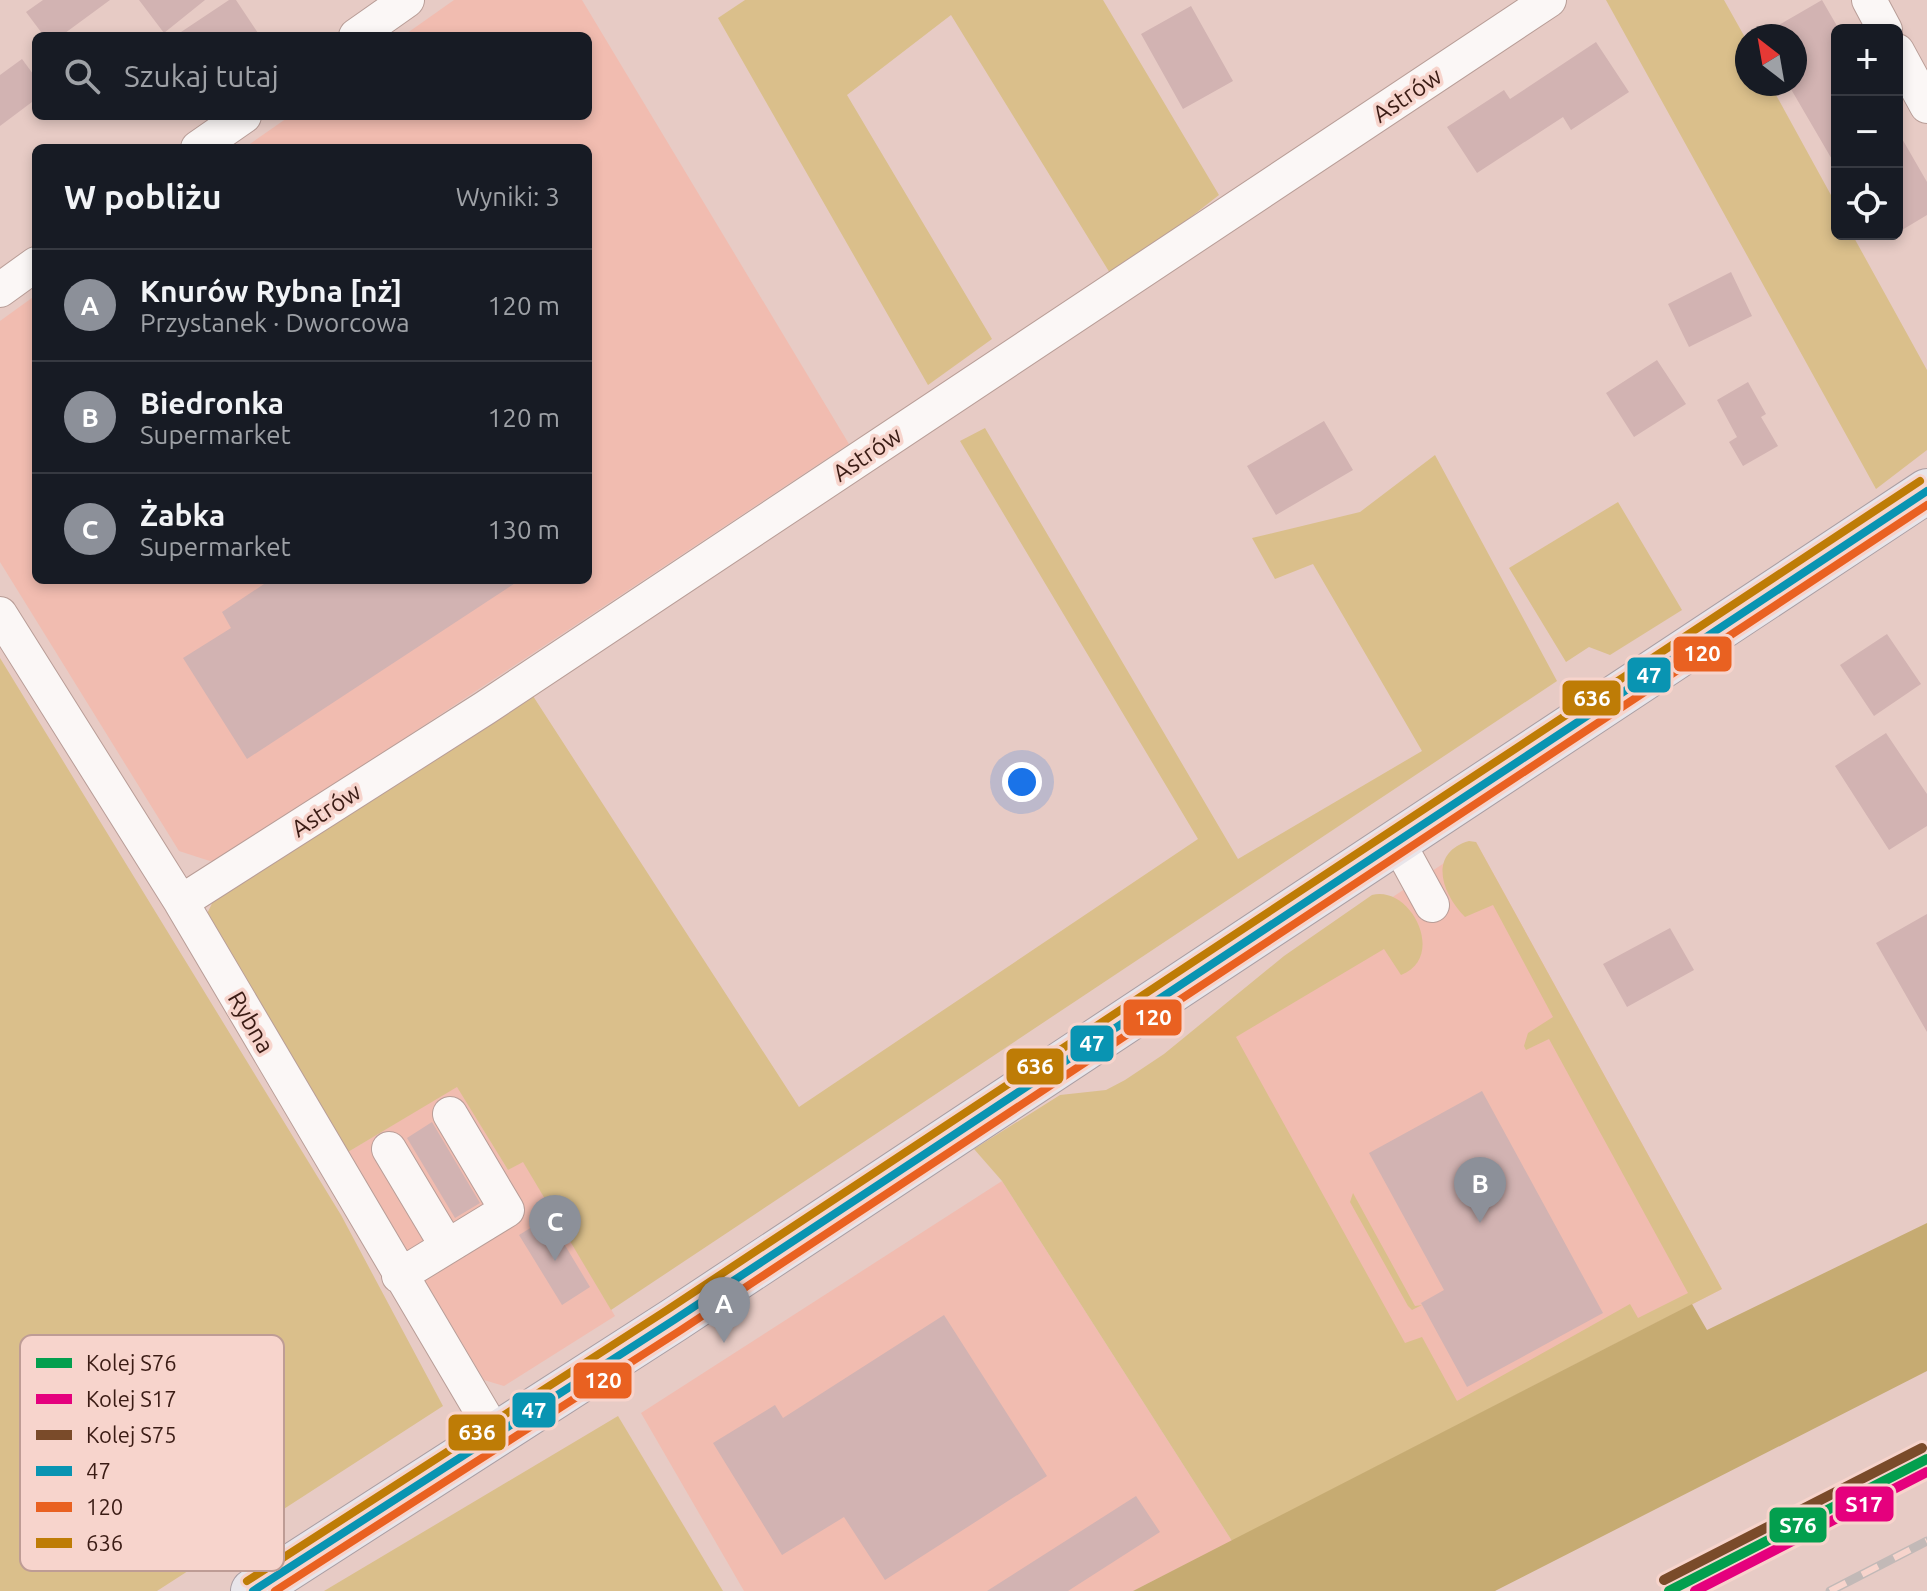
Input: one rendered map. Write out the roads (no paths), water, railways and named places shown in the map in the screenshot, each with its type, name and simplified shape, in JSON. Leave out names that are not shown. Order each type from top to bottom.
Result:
[{"type":"main road","points":[[284,1571],[674,1320],[1927,491]]},
{"type":"main road","points":[[253,1591],[284,1571]]},
{"type":"street","points":[[362,32],[407,0]]},
{"type":"street","name":"Astrów","points":[[181,902],[485,708],[1549,0]]},
{"type":"street","points":[[1869,0],[1882,24]]},
{"type":"street","points":[[1903,62],[1927,106]]},
{"type":"street","points":[[204,144],[238,120]]},
{"type":"street","points":[[0,290],[32,267]]},
{"type":"street","name":"Rybna","points":[[0,614],[181,902],[495,1434]]},
{"type":"street","points":[[1397,841],[1432,905]]},
{"type":"street","points":[[399,1276],[507,1210],[450,1114]]},
{"type":"street","points":[[389,1149],[447,1246]]},
{"type":"railway","points":[[1830,1591],[1927,1541]]},
{"type":"rail line","name":"S75","points":[[1664,1580],[1922,1448]]},
{"type":"rail line","name":"S76","points":[[1669,1591],[1927,1459]]},
{"type":"rail line","name":"S17","points":[[1695,1591],[1927,1472]]},
{"type":"place","name":"Biedronka","points":[[1480,1223]]},
{"type":"place","name":"Żabka","points":[[555,1261]]},
{"type":"place","name":"Knurów Rybna [nż]","points":[[724,1343]]}]
